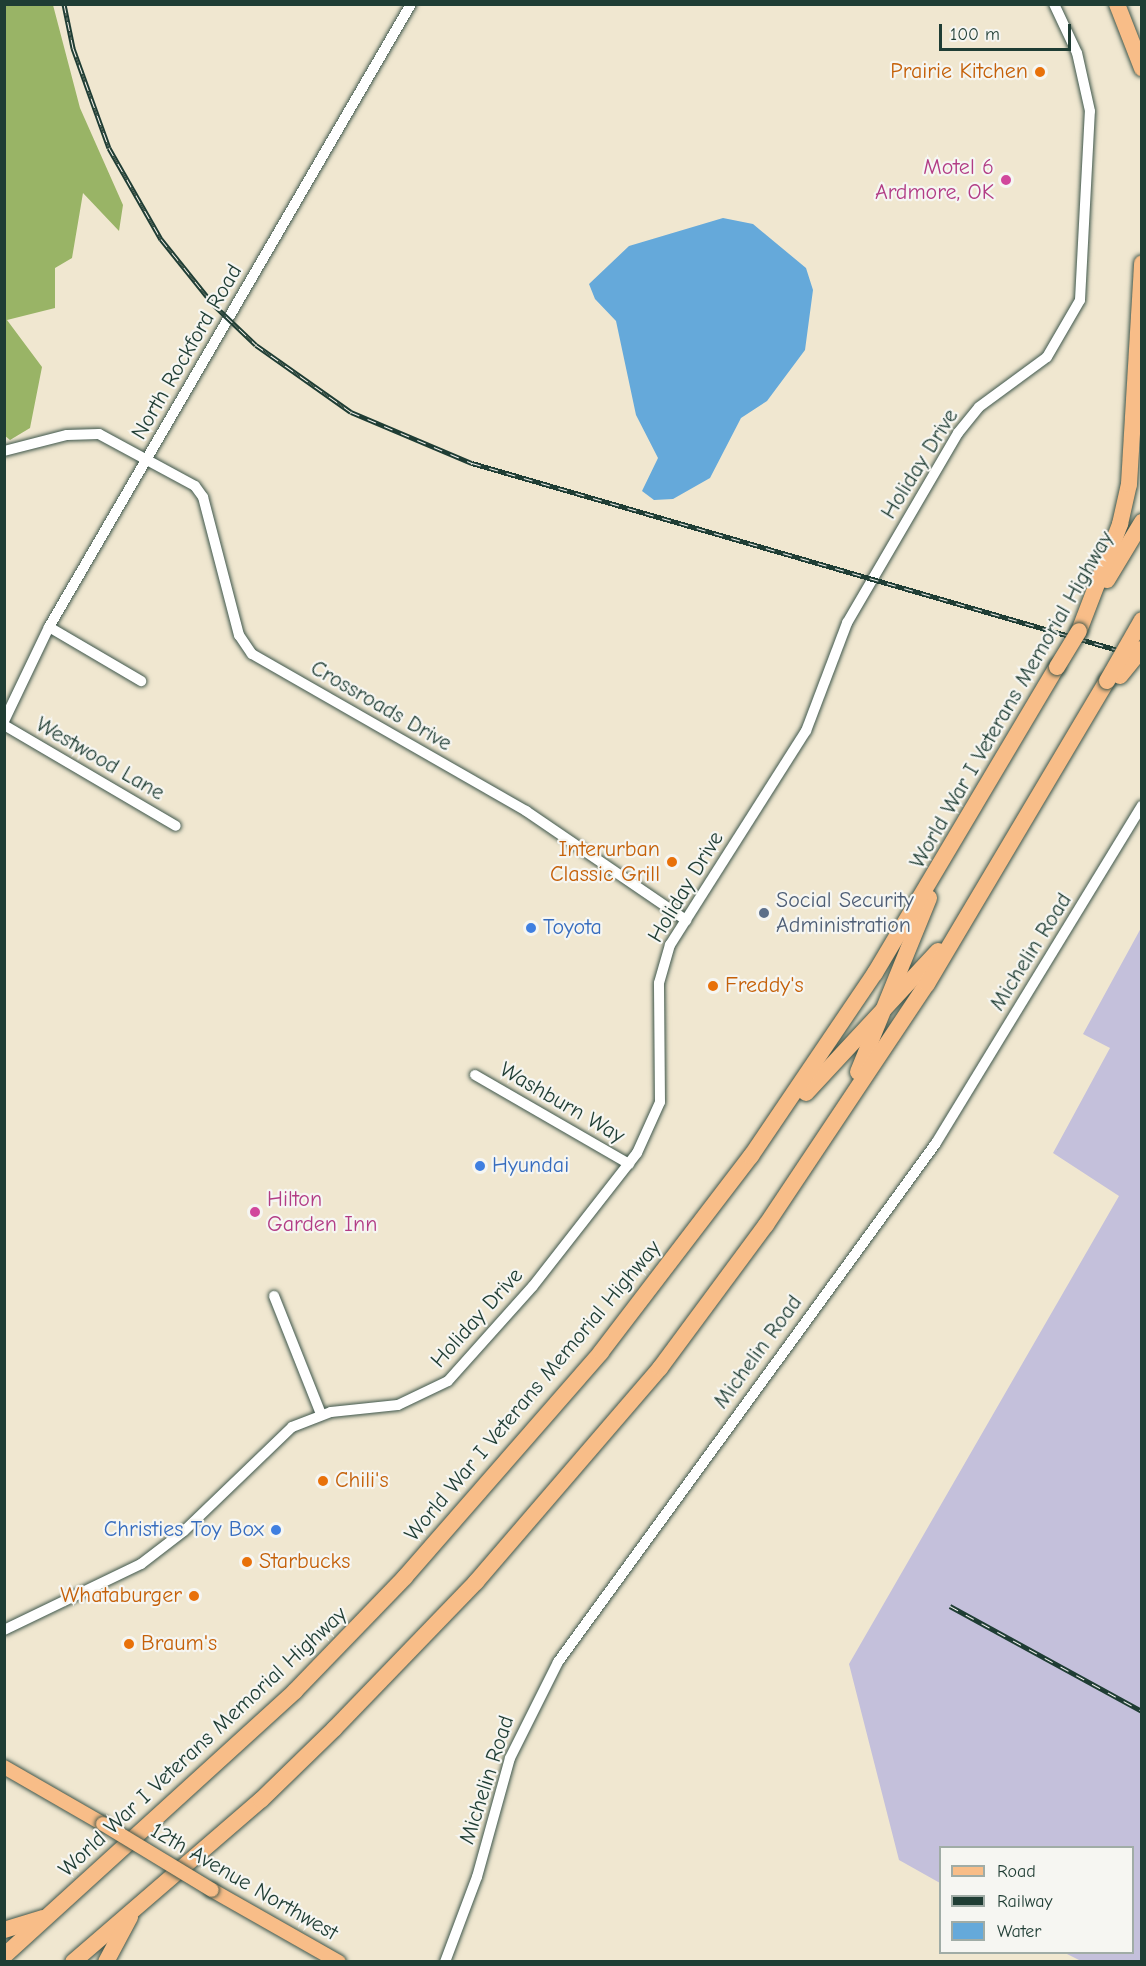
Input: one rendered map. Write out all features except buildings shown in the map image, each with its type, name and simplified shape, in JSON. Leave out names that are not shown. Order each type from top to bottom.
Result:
[{"type":"highway","points":[[1117,4],[1142,68]]},
{"type":"highway","points":[[1090,606],[1116,535],[1129,484],[1142,263]]},
{"type":"highway","name":"World War I Veterans Memorial Highway","points":[[4,1956],[295,1691],[405,1577],[601,1352],[752,1156],[937,873],[1058,667],[1090,606],[1142,522]]},
{"type":"highway","points":[[1111,682],[1142,621]]},
{"type":"highway","points":[[73,1962],[138,1903],[261,1800],[476,1582],[660,1368],[806,1164],[974,910],[1094,704],[1142,649]]},
{"type":"highway","points":[[806,1164],[890,1003],[937,873]]},
{"type":"highway","points":[[752,1156],[974,910]]},
{"type":"highway","points":[[106,1962],[138,1903]]},
{"type":"highway","points":[[4,1930],[50,1916]]},
{"type":"main road","name":"12th Avenue Northwest","points":[[4,1767],[339,1962]]},
{"type":"street","name":"North Rockford Road","points":[[4,723],[49,627],[411,4]]},
{"type":"street","name":"Holiday Drive","points":[[4,1630],[141,1564],[187,1528],[280,1435],[321,1414],[398,1404],[448,1381],[629,1164],[658,1112],[664,1074],[659,983],[686,920],[806,731],[847,623],[958,433],[990,398],[1037,368],[1075,314],[1083,286],[1091,119],[1084,73],[1054,4]]},
{"type":"street","name":"Crossroads Drive","points":[[4,451],[82,432],[116,438],[195,486],[202,497],[239,635],[252,654],[526,811],[686,920]]},
{"type":"street","points":[[49,627],[141,681]]},
{"type":"street","name":"Westwood Lane","points":[[4,723],[176,826]]},
{"type":"street","name":"Michelin Road","points":[[444,1962],[477,1877],[510,1758],[558,1662],[936,1143],[1142,806]]},
{"type":"street","name":"Washburn Way","points":[[475,1075],[629,1164]]},
{"type":"street","points":[[274,1296],[321,1414]]},
{"type":"street","name":"Michelin Road","points":[[438,1962],[452,1941]]},
{"type":"shaded area","points":[[1141,928],[1141,1961],[1081,1961],[1067,1954],[1134,1954],[1134,1846],[939,1846],[939,1882],[899,1860],[849,1664],[1119,1196],[1053,1153],[1110,1048],[1083,1034]]},
{"type":"green space","points":[[4,5],[53,5],[80,108],[123,205],[119,231],[83,193],[72,258],[55,268],[55,308],[7,320],[42,367],[30,428],[10,440],[4,435]]},
{"type":"water","points":[[723,218],[753,224],[806,268],[813,290],[805,350],[767,401],[741,418],[710,478],[673,499],[654,500],[642,491],[658,458],[636,415],[616,321],[595,299],[589,284],[629,246]]},
{"type":"railway","points":[[64,4],[73,48],[109,148],[161,239],[213,304],[256,345],[351,412],[472,463],[1142,657]]},
{"type":"railway","points":[[950,1606],[1142,1711]]},
{"type":"place","name":"Prairie Kitchen","points":[[1040,72]]},
{"type":"place","name":"Motel 6 Ardmore, OK","points":[[1006,180]]},
{"type":"place","name":"Interurban Classic Grill","points":[[672,862]]},
{"type":"place","name":"Social Security Administration","points":[[764,913]]},
{"type":"place","name":"Toyota","points":[[531,928]]},
{"type":"place","name":"Freddy's","points":[[713,986]]},
{"type":"place","name":"Hyundai","points":[[480,1166]]},
{"type":"place","name":"Hilton Garden Inn","points":[[255,1212]]},
{"type":"place","name":"Chili's","points":[[323,1481]]},
{"type":"place","name":"Christies Toy Box","points":[[276,1530]]},
{"type":"place","name":"Starbucks","points":[[247,1562]]},
{"type":"place","name":"Whataburger","points":[[194,1596]]},
{"type":"place","name":"Braum's","points":[[129,1644]]}]
